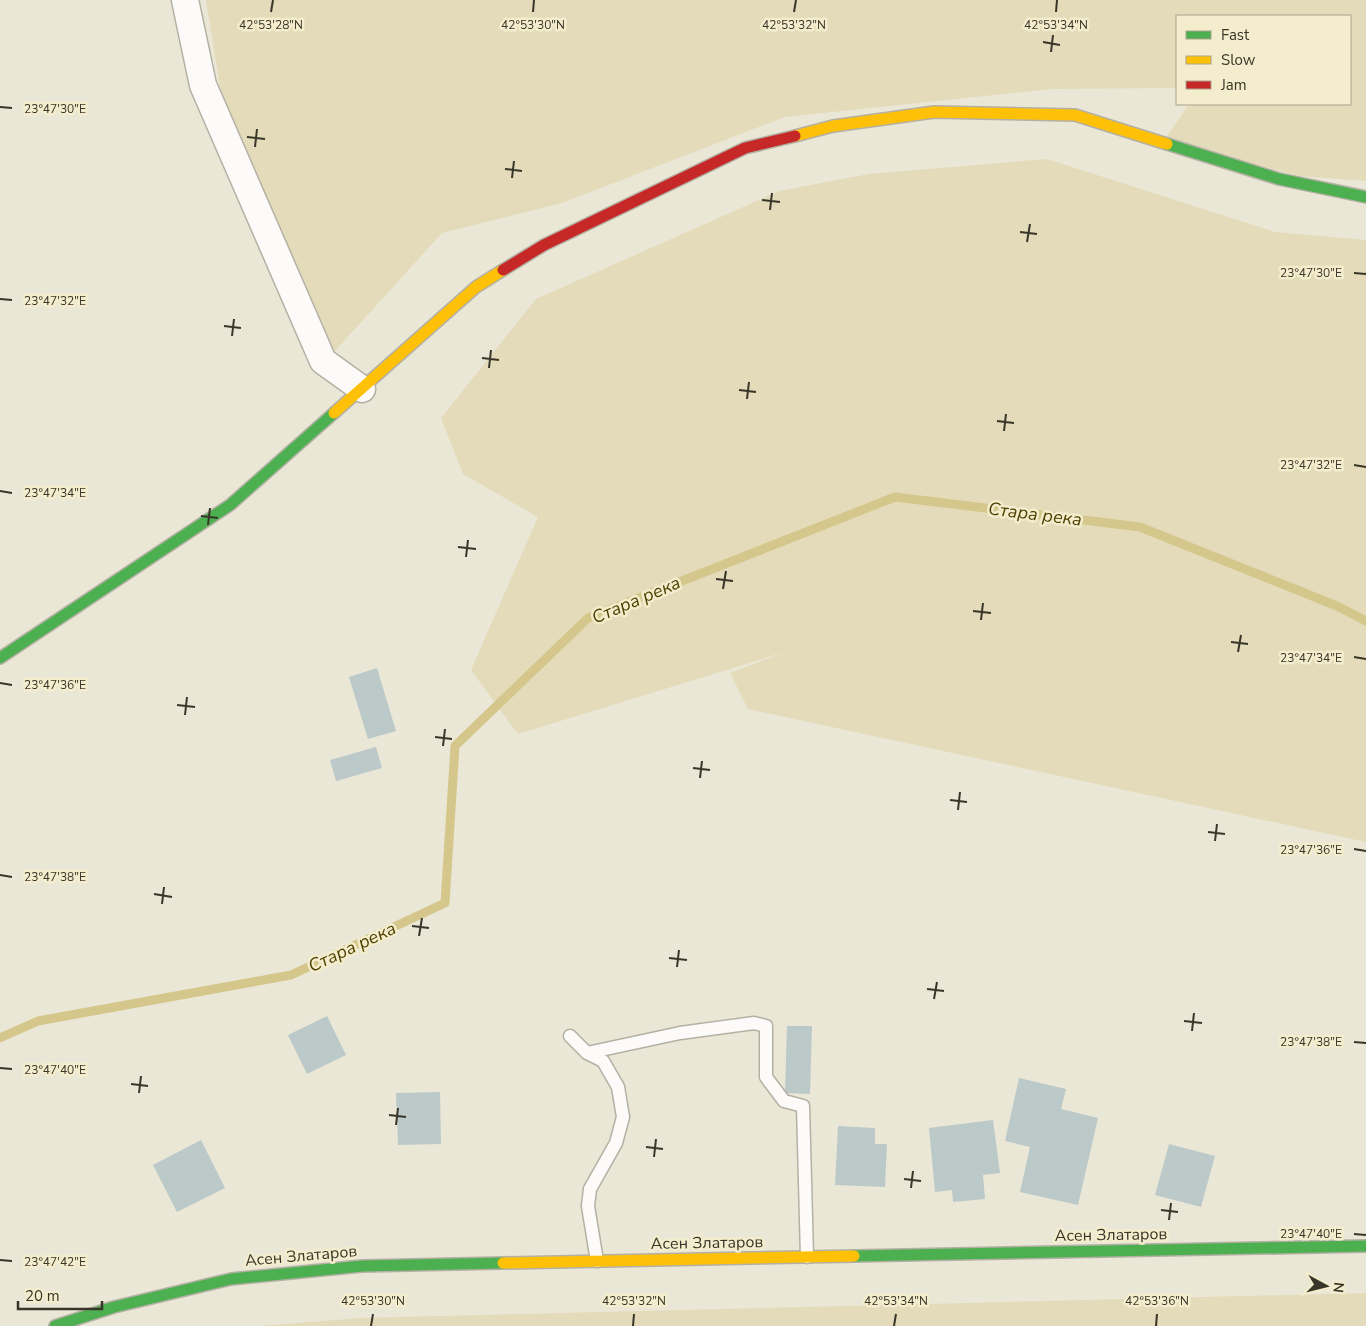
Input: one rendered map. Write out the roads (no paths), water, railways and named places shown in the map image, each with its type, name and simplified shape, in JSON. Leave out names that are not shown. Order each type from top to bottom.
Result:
[{"type":"street","points":[[185,0],[203,85],[323,361],[362,388]]},
{"type":"street","points":[[0,658],[230,506],[476,287],[544,245],[745,148],[833,126],[934,112],[1074,115],[1279,179],[1366,197]]},
{"type":"street","name":"Асен Златаров","points":[[55,1326],[114,1307],[231,1279],[362,1266],[1366,1246]]},
{"type":"lane","points":[[587,1053],[680,1033],[754,1023],[766,1026],[766,1078],[784,1102],[803,1106],[807,1257]]},
{"type":"lane","points":[[570,1036],[587,1053],[603,1061],[618,1087],[623,1117],[616,1143],[590,1189],[588,1206],[597,1261]]},
{"type":"waterway","name":"Стара река","points":[[0,1038],[38,1021],[291,975],[445,903],[455,746],[588,618],[895,497],[1140,527],[1337,606],[1366,621]]}]
